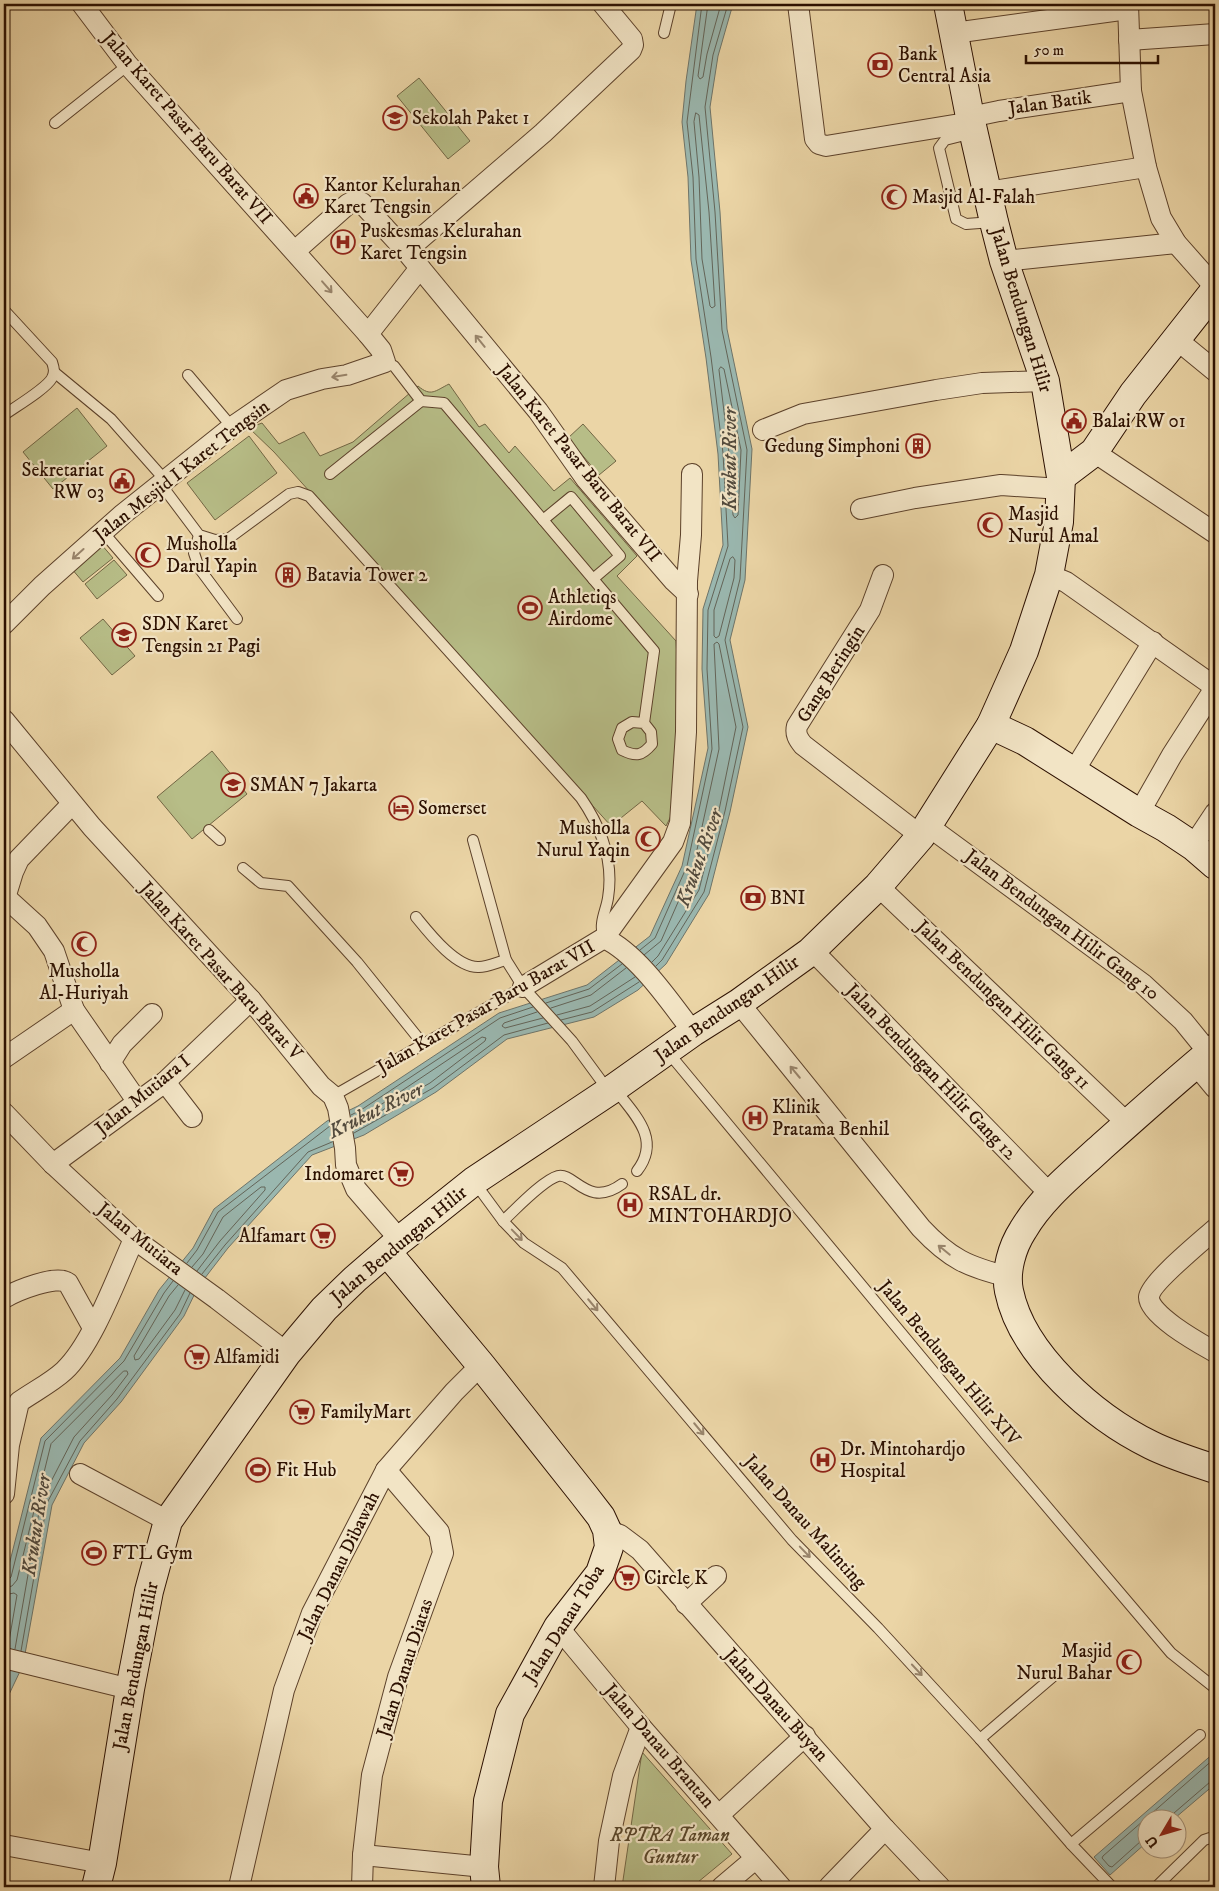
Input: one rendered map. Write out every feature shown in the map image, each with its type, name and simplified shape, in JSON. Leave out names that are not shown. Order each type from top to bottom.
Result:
[{"type":"street","name":"Jalan Karet Pasar Baru Barat VII","points":[[82,4],[128,65],[368,334],[381,350],[385,362]]},
{"type":"street","points":[[406,251],[543,133],[631,50],[633,45],[632,38],[603,4]]},
{"type":"street","name":"Jalan Batik","points":[[798,4],[815,139],[819,144],[826,146],[972,124],[999,111],[1131,91]]},
{"type":"street","name":"Jalan Bendungan Hilir","points":[[99,1875],[130,1689],[149,1591],[168,1520],[287,1353],[324,1309],[355,1279],[474,1182],[738,1003],[812,950],[878,886],[925,831],[991,725],[1024,651],[1049,575],[1059,522],[1061,483],[1045,381],[1004,261],[972,124],[948,4]]},
{"type":"street","points":[[861,509],[915,498],[1001,485],[1061,483],[1094,452],[1133,394],[1215,288],[1176,243],[1161,218],[1146,167],[1131,91],[1128,6],[954,33]]},
{"type":"street","points":[[1129,40],[1215,34]]},
{"type":"street","points":[[987,192],[1146,167]]},
{"type":"street","name":"Jalan Karet Pasar Baru Barat VII","points":[[295,251],[348,204],[356,200],[362,203],[406,251],[538,411],[586,479],[674,581],[688,594],[686,732],[680,823],[672,842],[604,938],[526,990]]},
{"type":"street","points":[[1004,261],[1176,243]]},
{"type":"street","points":[[368,334],[420,268]]},
{"type":"street","points":[[1176,339],[1215,371]]},
{"type":"street","name":"Jalan Mesjid I Karet Tengsin","points":[[4,624],[42,586],[103,532],[232,427],[286,390],[322,379],[347,375],[385,362]]},
{"type":"street","points":[[763,430],[803,414],[936,390],[982,383],[1045,381]]},
{"type":"street","points":[[1094,452],[1212,526]]},
{"type":"street","points":[[688,594],[692,474]]},
{"type":"street","name":"Gang Beringin","points":[[882,574],[870,610],[819,690],[796,732],[803,745],[925,831]]},
{"type":"street","points":[[1049,575],[1066,582],[1215,688],[1172,754],[1139,813]]},
{"type":"street","points":[[1074,771],[1152,642]]},
{"type":"street","name":"Jalan Karet Pasar Baru Barat V","points":[[4,720],[72,804],[251,1000],[336,1102]]},
{"type":"street","points":[[991,725],[1025,742],[1166,828],[1193,846],[1215,865]]},
{"type":"street","points":[[72,804],[19,859],[5,897],[37,926],[54,951],[74,1010],[138,1101]]},
{"type":"street","points":[[1193,846],[1215,813]]},
{"type":"street","name":"Jalan Bendungan Hilir Gang 10","points":[[925,831],[1143,984],[1183,1021],[1207,1056],[1215,1088]]},
{"type":"street","name":"Jalan Bendungan Hilir Gang 11","points":[[878,886],[1128,1124]]},
{"type":"street","points":[[604,938],[616,944],[626,953],[659,988],[693,1032]]},
{"type":"street","name":"Jalan Bendungan Hilir Gang 12","points":[[812,950],[1050,1194]]},
{"type":"street","name":"Jalan Mutiara I","points":[[52,1164],[165,1082],[251,1000]]},
{"type":"street","points":[[738,1003],[921,1228],[951,1256],[966,1264],[1008,1277]]},
{"type":"street","points":[[4,1058],[74,1010]]},
{"type":"street","points":[[110,1063],[122,1044],[152,1014]]},
{"type":"street","points":[[1207,1056],[1050,1194],[1023,1229],[1011,1256],[1008,1290],[1022,1327],[1037,1352],[1081,1397],[1119,1425],[1151,1445],[1215,1469]]},
{"type":"street","points":[[165,1082],[192,1117]]},
{"type":"street","points":[[336,1102],[348,1174],[356,1189],[394,1246],[481,1365],[601,1517],[607,1530]]},
{"type":"street","name":"Jalan Mutiara","points":[[4,1113],[52,1164],[134,1239],[287,1353]]},
{"type":"street","points":[[1215,1229],[1171,1268],[1151,1290],[1149,1298],[1152,1307],[1178,1330],[1215,1352]]},
{"type":"street","points":[[4,1494],[11,1407],[63,1372],[79,1352],[93,1328],[134,1239]]},
{"type":"street","points":[[4,1298],[18,1291],[44,1283],[57,1280],[65,1281],[93,1328]]},
{"type":"street","name":"Jalan Danau Dibawah","points":[[239,1887],[266,1764],[287,1682],[312,1613],[386,1470],[454,1392],[481,1365]]},
{"type":"street","name":"Jalan Danau Diatas","points":[[362,1887],[363,1855],[372,1775],[398,1677],[443,1553],[439,1532],[386,1470]]},
{"type":"street","points":[[80,1474],[168,1520]]},
{"type":"street","name":"Jalan Danau Buyan","points":[[607,1530],[620,1535],[640,1550],[885,1829],[940,1887]]},
{"type":"street","name":"Jalan Danau Toba","points":[[485,1877],[488,1802],[510,1714],[558,1627],[600,1574],[609,1547],[607,1530]]},
{"type":"street","points":[[686,1604],[716,1576]]},
{"type":"street","name":"Jalan Danau Brantan","points":[[558,1627],[755,1859],[781,1887]]},
{"type":"street","points":[[4,1658],[130,1689]]},
{"type":"street","points":[[604,1887],[609,1841],[623,1776],[641,1726]]},
{"type":"street","points":[[719,1815],[805,1736]]},
{"type":"street","points":[[829,1887],[885,1829]]},
{"type":"street","points":[[4,1845],[99,1875]]},
{"type":"street","points":[[363,1855],[485,1877]]},
{"type":"street","points":[[722,1887],[755,1859]]},
{"type":"lane","points":[[664,33],[671,4]]},
{"type":"lane","points":[[55,123],[128,65]]},
{"type":"lane","points":[[972,124],[945,140],[939,148],[956,219],[966,224],[994,222]]},
{"type":"lane","points":[[4,310],[52,362],[54,372],[51,380],[45,386],[4,415]]},
{"type":"lane","points":[[385,362],[394,366],[421,401]]},
{"type":"lane","points":[[54,372],[111,419],[163,482],[199,535],[215,540],[228,539],[289,494],[304,492],[309,496],[582,798],[595,818],[608,858],[608,897],[601,925],[604,938]]},
{"type":"lane","points":[[188,374],[232,427]]},
{"type":"lane","points":[[330,474],[421,401],[444,403],[654,651],[644,723]]},
{"type":"lane","points":[[543,520],[571,497],[620,556],[594,579]]},
{"type":"lane","points":[[103,532],[158,596]]},
{"type":"lane","points":[[199,535],[194,552],[199,568],[237,619]]},
{"type":"lane","points":[[209,830],[220,840]]},
{"type":"lane","points":[[473,840],[506,960],[526,990],[572,1041],[611,1089],[635,1114],[643,1126],[646,1137],[646,1160],[637,1171]]},
{"type":"lane","points":[[243,868],[261,883],[288,886],[357,962],[423,1044]]},
{"type":"lane","points":[[416,917],[436,942],[458,960],[479,968],[506,960]]},
{"type":"lane","name":"Jalan Karet Pasar Baru Barat VII","points":[[336,1102],[423,1044],[526,990]]},
{"type":"lane","name":"Jalan Bendungan Hilir XIV","points":[[667,1051],[992,1443],[1171,1653],[1215,1688]]},
{"type":"lane","points":[[503,1220],[544,1184],[556,1177],[566,1177],[583,1189],[594,1192],[606,1193],[622,1184]]},
{"type":"lane","name":"Jalan Danau Malinting","points":[[474,1182],[503,1220],[524,1243],[562,1268],[792,1540],[878,1628],[980,1739],[1087,1862],[1112,1887]]},
{"type":"lane","points":[[980,1739],[1056,1674]]},
{"type":"lane","points":[[1071,1844],[1200,1735]]},
{"type":"lane","points":[[1156,1887],[1204,1840],[1210,1838],[1215,1840]]},
{"type":"green space","points":[[419,78],[470,141],[448,159],[397,96]]},
{"type":"green space","name":"Athletiqs Airdome","points":[[449,384],[479,427],[485,424],[509,453],[515,446],[554,491],[570,478],[637,556],[617,576],[676,641],[683,754],[673,812],[666,826],[642,801],[611,826],[274,452],[249,428],[262,423],[279,444],[304,432],[320,456],[353,442],[418,386],[426,391],[433,392]]},
{"type":"green space","points":[[77,408],[107,446],[53,489],[23,452]]},
{"type":"green space","points":[[583,424],[616,461],[599,475],[568,438]]},
{"type":"green space","points":[[249,436],[277,473],[215,520],[187,483]]},
{"type":"green space","points":[[101,544],[113,558],[83,582],[71,568]]},
{"type":"green space","points":[[114,560],[127,575],[97,599],[85,584]]},
{"type":"green space","points":[[103,619],[135,656],[112,675],[80,638]]},
{"type":"green space","points":[[212,751],[247,794],[192,839],[157,797]]},
{"type":"green space","name":"RPTRA Taman Guntur","points":[[642,1752],[732,1854],[692,1887],[622,1887]]},
{"type":"water","name":"Krukut River","points":[[697,4],[733,4],[718,56],[710,107],[720,212],[727,329],[752,449],[745,580],[730,640],[748,727],[730,812],[709,894],[666,964],[638,990],[594,1017],[507,1039],[436,1092],[364,1135],[312,1155],[228,1248],[198,1287],[184,1316],[121,1402],[84,1443],[52,1505],[23,1665],[4,1705],[4,1585],[41,1438],[120,1358],[159,1290],[193,1248],[214,1209],[327,1121],[358,1106],[499,1013],[587,985],[650,936],[682,866],[708,748],[702,669],[703,609],[723,545],[718,454],[691,260],[688,177],[682,122]]},
{"type":"water","points":[[1215,1752],[1215,1784],[1186,1809],[1150,1808]]},
{"type":"water","points":[[1136,1821],[1136,1852],[1110,1875],[1094,1857]]},
{"type":"place","name":"Bank Central Asia","points":[[880,65]]},
{"type":"place","name":"Sekolah Paket 1","points":[[395,118]]},
{"type":"place","name":"Kantor Kelurahan Karet Tengsin","points":[[306,196]]},
{"type":"place","name":"Masjid Al-Falah","points":[[894,197]]},
{"type":"place","name":"Puskesmas Kelurahan Karet Tengsin","points":[[343,242]]},
{"type":"place","name":"Balai RW 01","points":[[1074,421]]},
{"type":"place","name":"Gedung Simphoni","points":[[918,446]]},
{"type":"place","name":"Sekretariat RW 03","points":[[122,481]]},
{"type":"place","name":"Masjid Nurul Amal","points":[[990,525]]},
{"type":"place","name":"Musholla Darul Yapin","points":[[148,555]]},
{"type":"place","name":"Batavia Tower 2","points":[[288,575]]},
{"type":"place","name":"Athletiqs Airdome","points":[[530,608]]},
{"type":"place","name":"SDN Karet Tengsin 21 Pagi","points":[[124,635]]},
{"type":"place","name":"SMAN 7 Jakarta","points":[[233,785]]},
{"type":"place","name":"Somerset","points":[[401,808]]},
{"type":"place","name":"Musholla Nurul Yaqin","points":[[648,839]]},
{"type":"place","name":"BNI","points":[[753,898]]},
{"type":"place","name":"Musholla Al-Huriyah","points":[[84,944]]},
{"type":"place","name":"Klinik Pratama Benhil","points":[[755,1118]]},
{"type":"place","name":"Indomaret","points":[[401,1174]]},
{"type":"place","name":"RSAL dr. MINTOHARDJO","points":[[630,1205]]},
{"type":"place","name":"Alfamart","points":[[323,1236]]},
{"type":"place","name":"Alfamidi","points":[[197,1357]]},
{"type":"place","name":"FamilyMart","points":[[302,1412]]},
{"type":"place","name":"Dr. Mintohardjo Hospital","points":[[823,1460]]},
{"type":"place","name":"Fit Hub","points":[[258,1470]]},
{"type":"place","name":"FTL Gym","points":[[94,1553]]},
{"type":"place","name":"Circle K","points":[[627,1578]]},
{"type":"place","name":"Masjid Nurul Bahar","points":[[1129,1662]]}]
